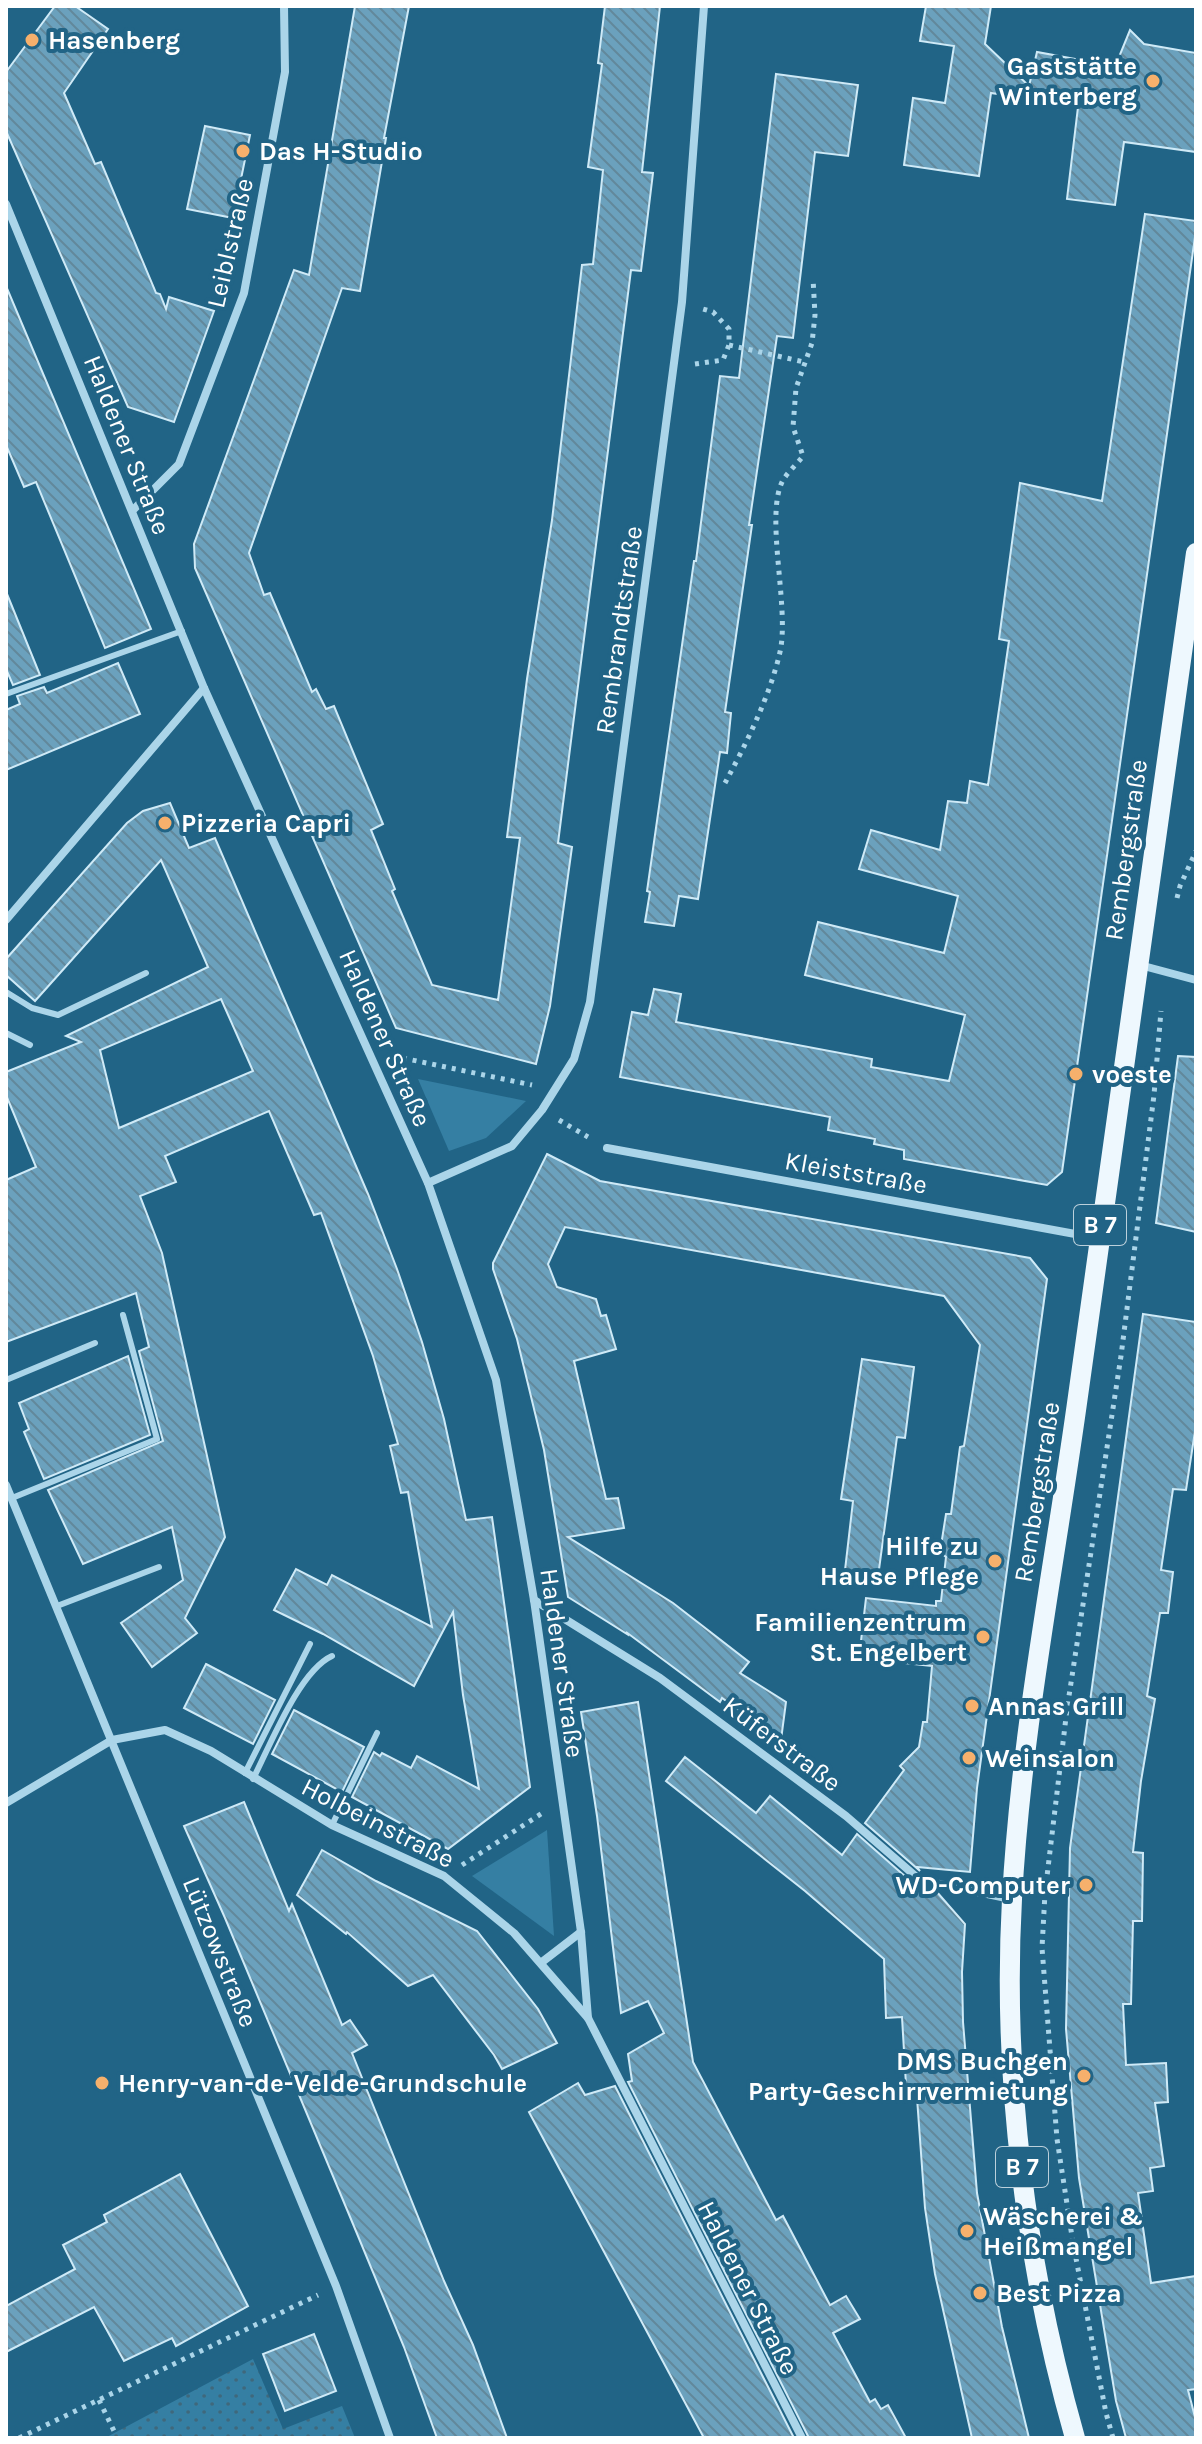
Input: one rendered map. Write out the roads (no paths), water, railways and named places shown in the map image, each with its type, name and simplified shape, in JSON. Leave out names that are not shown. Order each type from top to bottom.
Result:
[{"type":"main road","name":"Rembergstraße","points":[[1075,2438],[1048,2330],[1026,2216],[1010,2025],[1012,1899],[1028,1725],[1077,1402],[1135,963],[1196,553]]},
{"type":"street","name":"Leiblstraße","points":[[133,510],[179,464],[244,293],[285,72],[284,6]]},
{"type":"street","name":"Rembrandtstraße","points":[[428,1183],[512,1146],[542,1110],[574,1059],[590,1002],[682,302],[704,6]]},
{"type":"street","name":"Haldener Straße","points":[[6,204],[204,688],[428,1183],[496,1380],[534,1600],[581,1932],[588,2018],[802,2438]]},
{"type":"street","points":[[6,920],[204,688]]},
{"type":"street","points":[[1135,963],[1196,980]]},
{"type":"street","name":"Kleiststraße","points":[[607,1148],[1098,1239]]},
{"type":"street","name":"Lützowstraße","points":[[6,1485],[336,2286],[390,2438]]},
{"type":"street","name":"Küferstraße","points":[[534,1600],[660,1678],[846,1816],[920,1880],[1012,1899]]},
{"type":"street","name":"Holbeinstraße","points":[[112,1740],[165,1730],[211,1751],[332,1825],[444,1876],[514,1933],[588,2018]]},
{"type":"street","points":[[6,1803],[112,1740]]},
{"type":"street","points":[[542,1962],[581,1932]]},
{"type":"lane","points":[[6,694],[182,631]]},
{"type":"lane","points":[[6,992],[32,1008],[58,1015],[146,973]]},
{"type":"lane","points":[[6,1033],[30,1045]]},
{"type":"lane","points":[[12,1498],[157,1439],[123,1315]]},
{"type":"lane","points":[[6,1380],[95,1343]]},
{"type":"lane","points":[[57,1606],[159,1567]]},
{"type":"lane","points":[[249,1776],[310,1644]]},
{"type":"lane","points":[[249,1776],[306,1677],[321,1661],[332,1656]]},
{"type":"lane","points":[[332,1825],[377,1733]]},
{"type":"place","name":"Hasenberg","points":[[32,40]]},
{"type":"place","name":"Gaststätte Winterberg","points":[[1153,81]]},
{"type":"place","name":"Das H-Studio","points":[[243,151]]},
{"type":"place","name":"Pizzeria Capri","points":[[165,823]]},
{"type":"place","name":"voeste","points":[[1076,1074]]},
{"type":"place","name":"Hilfe zu Hause Pflege","points":[[995,1561]]},
{"type":"place","name":"Familienzentrum St. Engelbert","points":[[983,1637]]},
{"type":"place","name":"Annas Grill","points":[[972,1706]]},
{"type":"place","name":"Weinsalon","points":[[969,1758]]},
{"type":"place","name":"WD-Computer","points":[[1086,1885]]},
{"type":"place","name":"DMS Buchgen Party-Geschirrvermietung","points":[[1084,2076]]},
{"type":"place","name":"Henry-van-de-Velde-Grundschule","points":[[102,2083]]},
{"type":"place","name":"Wäscherei & Heißmangel","points":[[967,2231]]},
{"type":"place","name":"Best Pizza","points":[[980,2293]]}]
